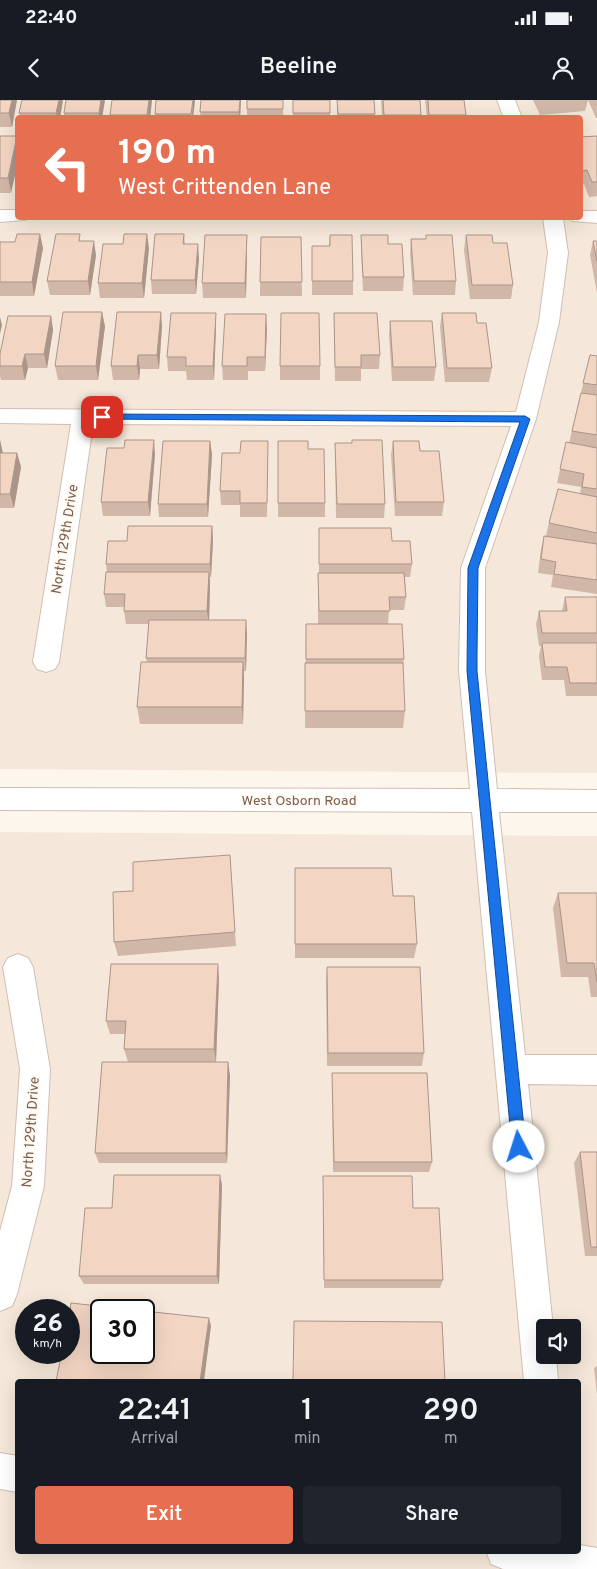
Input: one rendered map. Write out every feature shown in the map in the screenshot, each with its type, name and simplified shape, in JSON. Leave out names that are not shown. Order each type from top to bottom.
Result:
[{"type":"street","points":[[506,100],[512,115]]},
{"type":"street","points":[[0,216],[15,216]]},
{"type":"street","points":[[583,218],[597,218]]},
{"type":"street","points":[[541,1379],[472,671],[473,568],[525,419],[549,322],[558,254],[553,220]]},
{"type":"street","points":[[0,416],[525,419]]},
{"type":"street","name":"North 129th Drive","points":[[46,662],[83,417]]},
{"type":"street","name":"West Osborn Road","points":[[0,799],[597,801]]},
{"type":"street","name":"North 129th Drive","points":[[0,1294],[28,1186],[35,1069],[18,967]]},
{"type":"street","points":[[512,1069],[597,1070]]},
{"type":"street","points":[[0,1471],[15,1474]]},
{"type":"street","points":[[542,1554],[554,1555],[597,1567]]},
{"type":"shaded area","points":[[0,100],[597,100],[597,773],[0,769]]},
{"type":"shaded area","points":[[0,832],[597,836],[597,1569],[0,1569]]},
{"type":"building","points":[[0,100],[12,100],[9,113],[0,113]]},
{"type":"building","points":[[22,100],[59,100],[56,113],[19,113]]},
{"type":"building","points":[[66,100],[101,100],[99,113],[64,113]]},
{"type":"building","points":[[112,100],[149,100],[147,115],[110,115]]},
{"type":"building","points":[[156,100],[193,100],[191,114],[155,114]]},
{"type":"building","points":[[201,100],[240,100],[239,112],[200,112]]},
{"type":"building","points":[[247,100],[283,100],[283,109],[247,109]]},
{"type":"building","points":[[293,100],[330,100],[330,113],[293,113]]},
{"type":"building","points":[[337,100],[374,100],[375,114],[338,114]]},
{"type":"building","points":[[383,100],[420,100],[421,115],[384,115]]},
{"type":"building","points":[[428,100],[464,100],[466,115],[429,115]]},
{"type":"building","points":[[0,136],[15,136],[15,145],[8,178],[0,178]]},
{"type":"building","points":[[597,136],[597,182],[592,182],[587,170],[583,171],[583,137]]},
{"type":"building","points":[[17,234],[40,234],[32,282],[0,282],[0,242],[15,242]]},
{"type":"building","points":[[56,234],[80,234],[79,241],[94,241],[88,281],[47,281]]},
{"type":"building","points":[[124,234],[147,234],[142,283],[98,283],[103,244],[123,244]]},
{"type":"building","points":[[155,234],[184,234],[183,244],[198,244],[195,280],[151,280]]},
{"type":"building","points":[[205,235],[247,235],[245,283],[202,283]]},
{"type":"building","points":[[330,235],[352,235],[353,281],[312,281],[312,246],[330,246]]},
{"type":"building","points":[[361,235],[388,235],[388,244],[402,244],[404,277],[363,277]]},
{"type":"building","points":[[426,235],[452,235],[456,281],[414,281],[411,239],[426,239]]},
{"type":"building","points":[[466,235],[492,235],[493,243],[507,243],[513,285],[472,285]]},
{"type":"building","points":[[261,237],[301,237],[302,282],[260,282]]},
{"type":"building","points":[[593,241],[597,241],[597,261]]},
{"type":"building","points":[[63,312],[102,312],[96,366],[55,366]]},
{"type":"building","points":[[117,312],[161,312],[157,355],[138,355],[137,366],[111,366]]},
{"type":"building","points":[[171,313],[216,313],[213,366],[186,366],[186,357],[167,357]]},
{"type":"building","points":[[281,313],[319,313],[320,366],[280,366]]},
{"type":"building","points":[[334,313],[377,313],[380,355],[361,355],[361,367],[335,367]]},
{"type":"building","points":[[442,313],[476,313],[477,323],[486,323],[492,368],[447,368]]},
{"type":"building","points":[[225,314],[266,314],[265,357],[247,357],[247,366],[222,366]]},
{"type":"building","points":[[8,316],[51,316],[44,354],[25,354],[22,366],[0,366],[0,354]]},
{"type":"building","points":[[390,321],[432,321],[436,367],[393,367]]},
{"type":"building","points":[[590,355],[597,356],[597,385],[583,383]]},
{"type":"building","points":[[581,393],[597,395],[597,435],[572,431]]},
{"type":"building","points":[[125,440],[154,440],[148,502],[101,502],[107,448],[124,448]]},
{"type":"building","points":[[352,440],[382,440],[385,504],[337,504],[335,443],[352,443]]},
{"type":"building","points":[[163,441],[210,441],[207,504],[158,504]]},
{"type":"building","points":[[241,441],[268,441],[267,503],[240,503],[240,491],[220,491],[222,453],[240,453]]},
{"type":"building","points":[[278,441],[308,441],[308,449],[324,449],[325,503],[278,503]]},
{"type":"building","points":[[393,441],[419,441],[420,451],[439,451],[444,502],[396,502]]},
{"type":"building","points":[[566,442],[597,448],[597,489],[582,487],[584,474],[560,469]]},
{"type":"building","points":[[0,453],[17,453],[10,494],[0,494]]},
{"type":"building","points":[[558,489],[597,497],[597,533],[549,523]]},
{"type":"building","points":[[128,526],[212,526],[210,564],[106,564],[108,541],[127,541]]},
{"type":"building","points":[[319,528],[391,528],[392,541],[410,541],[412,564],[319,564]]},
{"type":"building","points":[[544,536],[597,544],[597,580],[554,574],[556,562],[541,559]]},
{"type":"building","points":[[106,572],[209,572],[207,611],[124,611],[125,594],[104,594]]},
{"type":"building","points":[[318,573],[404,573],[406,597],[389,597],[390,611],[319,611]]},
{"type":"building","points":[[565,597],[597,597],[597,633],[542,633],[539,611],[567,611]]},
{"type":"building","points":[[149,620],[246,620],[245,658],[146,658]]},
{"type":"building","points":[[306,624],[402,624],[404,659],[306,659]]},
{"type":"building","points":[[542,643],[597,643],[597,683],[570,683],[567,667],[545,667]]},
{"type":"building","points":[[141,662],[243,662],[242,707],[137,707]]},
{"type":"building","points":[[305,663],[403,663],[405,711],[305,711]]},
{"type":"building","points":[[230,855],[235,932],[114,942],[113,892],[133,891],[133,862]]},
{"type":"building","points":[[295,868],[391,868],[393,896],[414,896],[417,944],[295,944]]},
{"type":"building","points":[[558,893],[597,893],[597,982],[594,963],[567,963]]},
{"type":"building","points":[[111,964],[218,964],[214,1049],[124,1049],[126,1021],[106,1021]]},
{"type":"building","points":[[327,967],[420,967],[424,1053],[328,1053]]},
{"type":"building","points":[[102,1062],[228,1062],[226,1153],[95,1153]]},
{"type":"building","points":[[332,1073],[427,1073],[432,1162],[334,1162]]},
{"type":"building","points":[[580,1152],[597,1152],[597,1247],[591,1247]]},
{"type":"building","points":[[114,1175],[220,1175],[217,1276],[79,1276],[85,1208],[112,1208]]},
{"type":"building","points":[[323,1176],[412,1176],[413,1208],[439,1208],[443,1280],[324,1280]]},
{"type":"building","points":[[80,1304],[90,1305],[90,1364],[155,1364],[155,1312],[209,1318],[200,1379],[56,1379],[60,1364],[80,1364]]},
{"type":"building","points":[[294,1321],[442,1322],[445,1379],[293,1379]]},
{"type":"route","points":[[102,417],[525,419],[473,568],[472,654],[484,800],[519,1147]]}]
